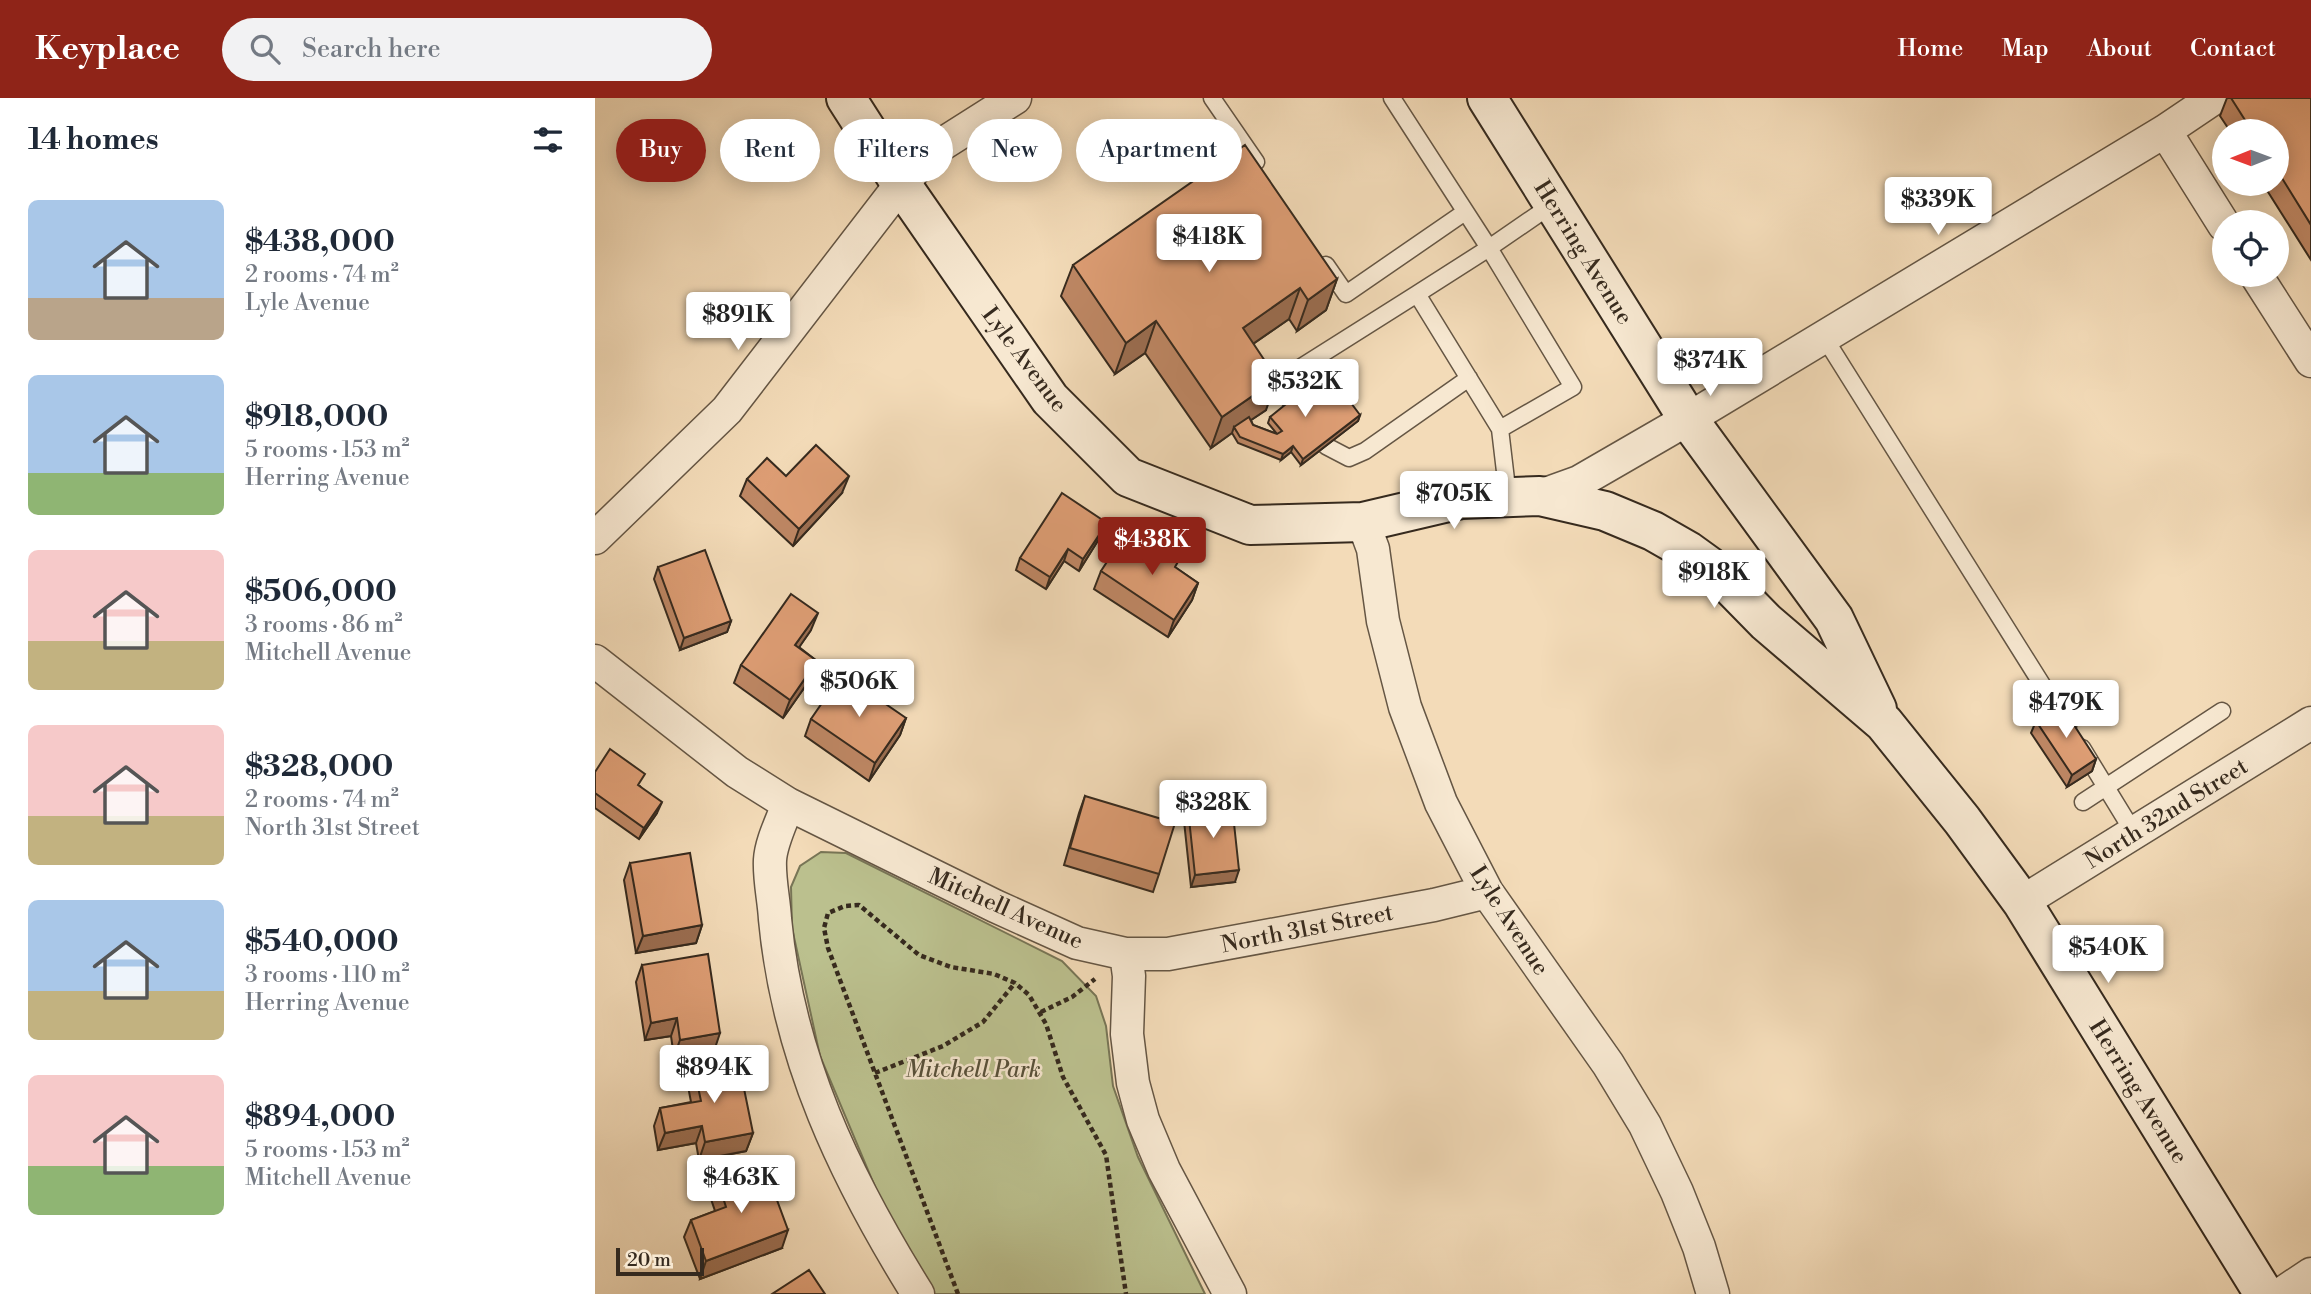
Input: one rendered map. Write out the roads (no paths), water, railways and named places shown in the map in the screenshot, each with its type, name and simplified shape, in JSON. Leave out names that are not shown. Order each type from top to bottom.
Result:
[{"type":"main road","name":"Lyle Avenue","points":[[846,98],[901,184],[1050,399],[1128,477],[1249,525],[1363,522],[1461,499],[1524,496]]},
{"type":"main road","name":"Herring Avenue","points":[[1487,98],[1688,419],[1834,619],[1884,723]]},
{"type":"main road","name":"Herring Avenue","points":[[1524,496],[1605,512],[1653,531],[1688,551],[1717,572],[1766,622],[1884,723],[1962,820],[2022,902],[2264,1294]]},
{"type":"street","points":[[595,538],[727,410],[901,184],[933,150],[1015,98]]},
{"type":"street","points":[[1524,496],[1579,482],[2165,131],[2214,98]]},
{"type":"street","points":[[2165,131],[2215,210]]},
{"type":"street","points":[[2264,287],[2311,361]]},
{"type":"street","name":"Lyle Avenue","points":[[1363,522],[1373,550],[1383,621],[1405,707],[1441,803],[1487,892],[1608,1064],[1645,1125],[1677,1192],[1699,1247],[1713,1294]]},
{"type":"street","name":"Mitchell Avenue","points":[[595,662],[737,772],[788,804],[995,906],[1077,943],[1126,954]]},
{"type":"street","name":"North 32nd Street","points":[[2022,902],[2311,723]]},
{"type":"street","points":[[788,804],[770,859],[778,950],[788,1004],[806,1069],[830,1133],[859,1195],[918,1294]]},
{"type":"street","name":"North 31st Street","points":[[1126,954],[1168,954],[1434,905],[1487,892]]},
{"type":"street","points":[[1126,954],[1129,976],[1127,1034],[1133,1083],[1143,1120],[1164,1170],[1230,1294]]},
{"type":"street","points":[[2281,1294],[2311,1274]]},
{"type":"lane","points":[[1212,98],[1267,179]]},
{"type":"lane","points":[[1392,98],[1489,248],[1573,387],[1500,429]]},
{"type":"lane","points":[[1291,404],[1295,371],[1489,248],[1553,204]]},
{"type":"lane","points":[[1315,248],[1346,294],[1465,212]]},
{"type":"lane","points":[[1417,294],[1500,429],[1524,496]]},
{"type":"lane","points":[[1824,337],[2134,833]]},
{"type":"lane","points":[[1326,446],[1349,458],[1365,451],[1469,378]]},
{"type":"lane","points":[[2083,802],[2222,711]]},
{"type":"park label","name":"Mitchell Park","points":[[973,1069]]}]
